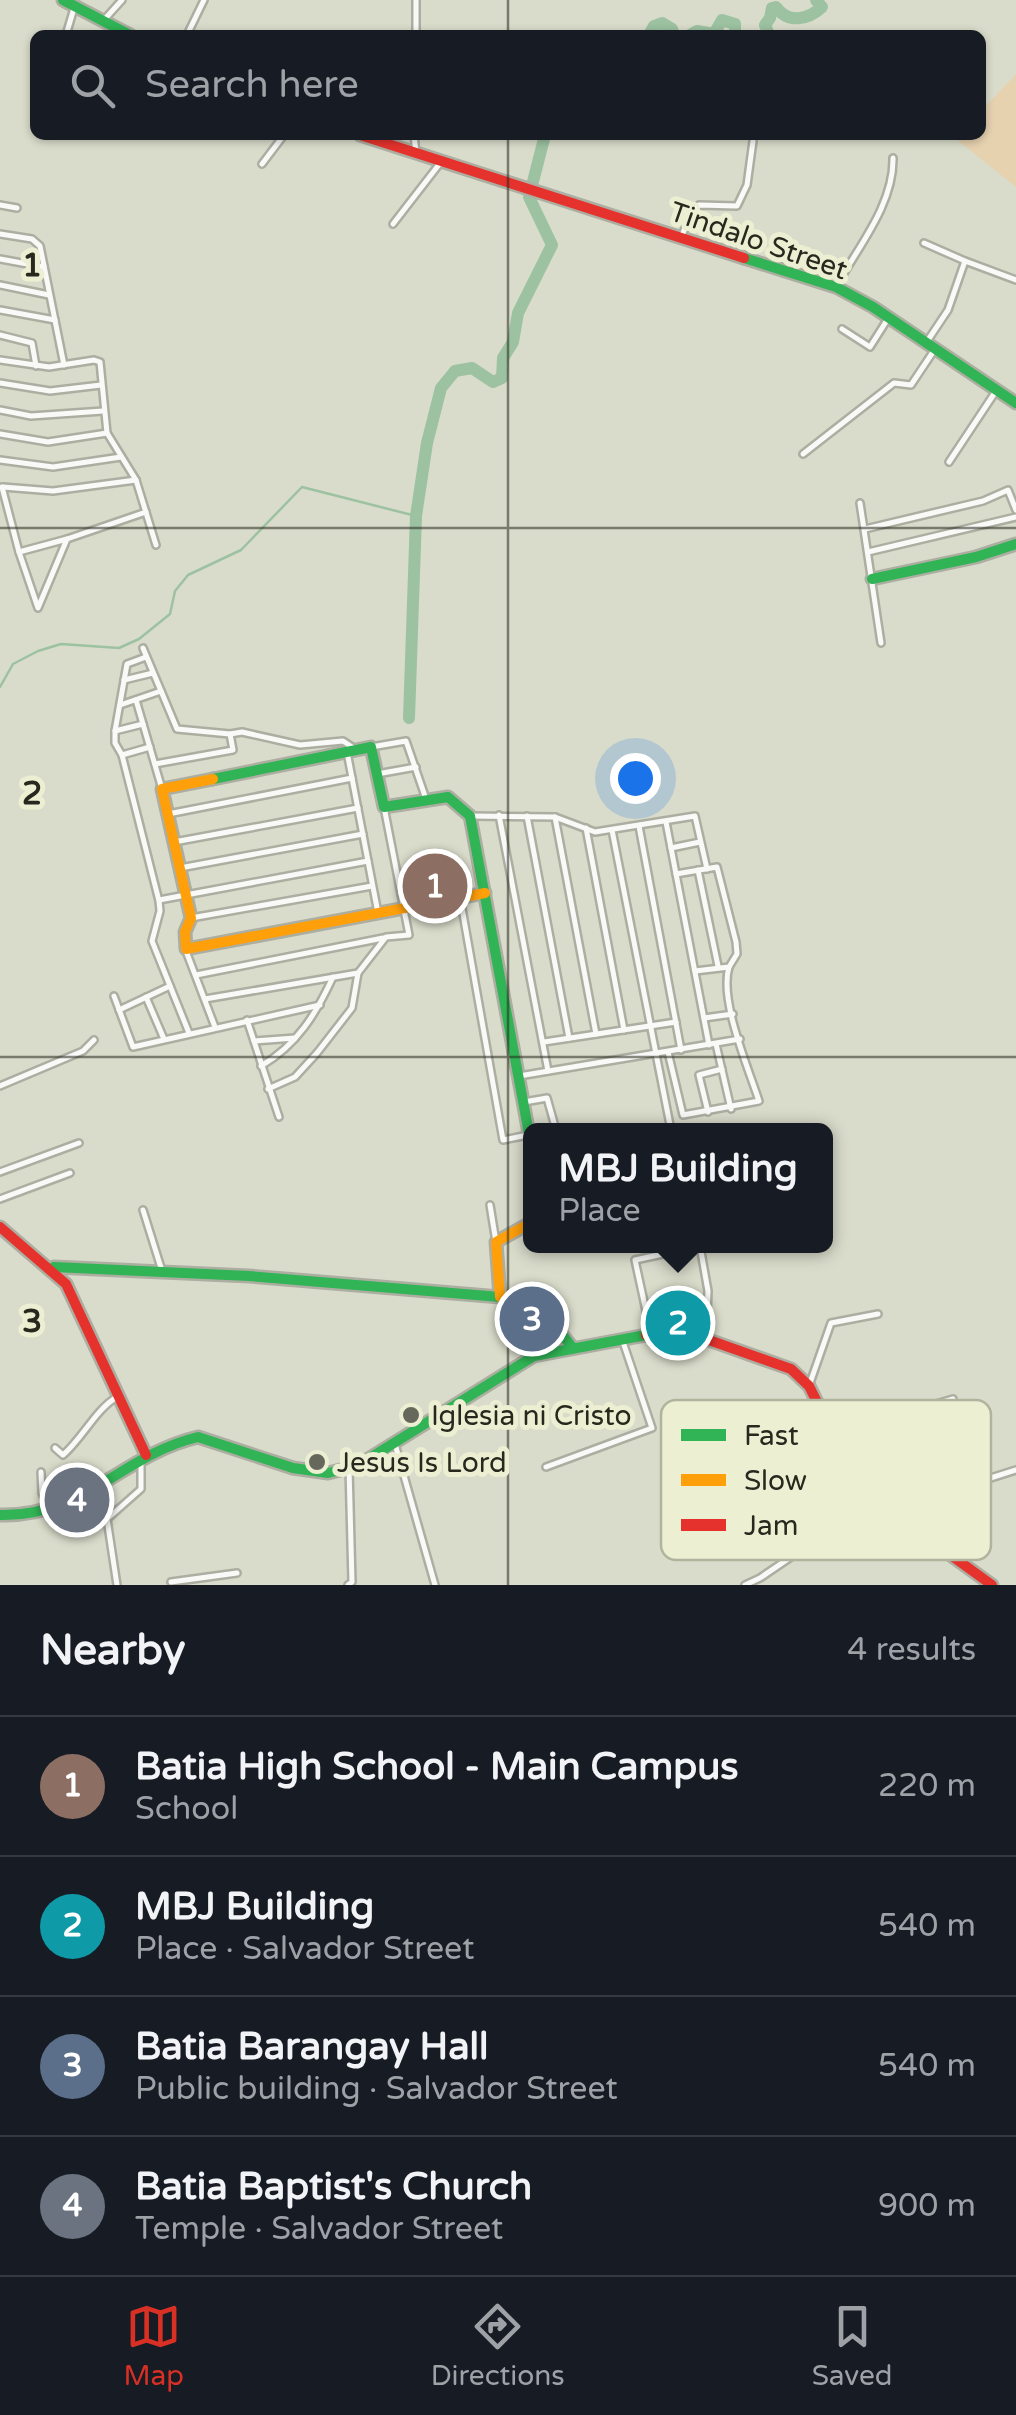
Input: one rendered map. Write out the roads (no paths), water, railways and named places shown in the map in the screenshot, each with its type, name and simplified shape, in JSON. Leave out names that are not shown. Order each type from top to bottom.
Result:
[{"type":"street","points":[[63,0],[120,30]]},
{"type":"street","points":[[103,21],[122,0]]},
{"type":"street","points":[[190,30],[204,0]]},
{"type":"street","points":[[416,0],[416,30]]},
{"type":"street","points":[[68,30],[75,5]]},
{"type":"street","points":[[262,164],[280,140]]},
{"type":"street","name":"Tindalo Street","points":[[375,140],[836,288],[889,317],[1016,403]]},
{"type":"street","points":[[415,140],[416,154]]},
{"type":"street","points":[[680,238],[699,205],[737,206],[748,185],[753,142]]},
{"type":"street","points":[[836,288],[870,230],[889,187],[893,158]]},
{"type":"street","points":[[394,224],[441,162]]},
{"type":"street","points":[[0,205],[16,208]]},
{"type":"street","points":[[0,234],[38,242],[64,366]]},
{"type":"street","points":[[924,243],[1016,280]]},
{"type":"street","points":[[0,260],[44,267]]},
{"type":"street","points":[[803,454],[894,383],[910,385],[948,310],[965,261]]},
{"type":"street","points":[[0,286],[49,295]]},
{"type":"street","points":[[0,310],[54,320]]},
{"type":"street","points":[[842,330],[870,347],[889,317]]},
{"type":"street","points":[[0,335],[32,342],[36,367]]},
{"type":"street","points":[[0,360],[36,367],[98,360],[102,366],[107,433],[136,480],[156,544]]},
{"type":"street","points":[[0,383],[50,390],[102,384]]},
{"type":"street","points":[[949,462],[996,391]]},
{"type":"street","points":[[0,410],[31,416],[104,411]]},
{"type":"street","points":[[0,434],[48,442],[107,433]]},
{"type":"street","points":[[0,460],[52,467],[122,457]]},
{"type":"street","points":[[67,539],[38,608],[1,486],[53,491],[136,480]]},
{"type":"street","points":[[864,529],[983,501],[1008,490],[1016,514],[868,552]]},
{"type":"street","points":[[860,503],[880,644]]},
{"type":"street","points":[[19,552],[146,512]]},
{"type":"street","points":[[872,579],[1016,545],[1016,554]]},
{"type":"street","points":[[143,648],[176,729],[242,732],[300,745],[343,741],[352,751],[352,778],[378,913]]},
{"type":"street","points":[[146,657],[127,664],[115,742],[122,755],[159,900],[152,941],[189,1033]]},
{"type":"street","points":[[124,680],[153,673]]},
{"type":"street","points":[[120,705],[161,691]]},
{"type":"street","points":[[136,700],[162,789],[191,918],[184,932],[186,949],[215,1027]]},
{"type":"street","points":[[115,730],[144,724]]},
{"type":"street","points":[[155,764],[233,750],[230,734]]},
{"type":"street","points":[[162,789],[406,741],[426,799]]},
{"type":"street","points":[[300,745],[304,760]]},
{"type":"street","points":[[122,755],[150,746]]},
{"type":"street","points":[[196,975],[408,935],[372,746]]},
{"type":"street","points":[[377,774],[416,767]]},
{"type":"street","points":[[168,814],[352,778]]},
{"type":"street","points":[[384,807],[448,797],[470,816],[528,1123]]},
{"type":"street","points":[[174,842],[358,808]]},
{"type":"street","points":[[500,815],[548,1070]]},
{"type":"street","points":[[470,816],[555,817],[594,832],[695,816],[706,869]]},
{"type":"street","points":[[527,816],[568,1038]]},
{"type":"street","points":[[555,817],[596,1034]]},
{"type":"street","points":[[666,821],[704,1018],[732,1109]]},
{"type":"street","points":[[640,826],[681,1050]]},
{"type":"street","points":[[586,828],[624,1030]]},
{"type":"street","points":[[612,830],[670,1123]]},
{"type":"street","points":[[180,868],[362,834]]},
{"type":"street","points":[[671,848],[700,842]]},
{"type":"street","points":[[159,900],[368,862]]},
{"type":"street","points":[[668,1052],[683,1115],[759,1102],[732,1014],[726,977],[737,954],[736,942],[717,867],[676,874]]},
{"type":"street","points":[[698,870],[718,966]]},
{"type":"street","points":[[191,918],[372,886]]},
{"type":"street","points":[[186,949],[484,893]]},
{"type":"street","points":[[460,898],[503,1140],[523,1138]]},
{"type":"street","points":[[268,1090],[295,1077],[318,1053],[352,1008],[358,973],[386,937]]},
{"type":"street","points":[[695,972],[729,967]]},
{"type":"street","points":[[205,999],[358,973]]},
{"type":"street","points":[[261,1066],[296,1038],[320,1006],[333,978]]},
{"type":"street","points":[[120,1010],[170,986]]},
{"type":"street","points":[[114,996],[134,1046],[320,1006]]},
{"type":"street","points":[[146,997],[164,1039]]},
{"type":"street","points":[[704,1018],[732,1014]]},
{"type":"street","points":[[247,1020],[279,1117]]},
{"type":"street","points":[[544,1042],[676,1022]]},
{"type":"street","points":[[254,1041],[296,1038]]},
{"type":"street","points":[[519,1076],[740,1039]]},
{"type":"street","points":[[0,1086],[83,1051],[94,1040]]},
{"type":"street","points":[[708,1112],[699,1074],[722,1069]]},
{"type":"street","points":[[524,1102],[548,1098],[554,1123]]},
{"type":"street","points":[[0,1172],[79,1144]]},
{"type":"street","points":[[0,1199],[70,1173]]},
{"type":"street","points":[[490,1206],[500,1297]]},
{"type":"street","points":[[143,1210],[162,1271]]},
{"type":"street","points":[[0,1226],[25,1251],[54,1267],[66,1284],[143,1457],[141,1489],[108,1519]]},
{"type":"street","points":[[496,1242],[523,1228]]},
{"type":"street","points":[[651,1334],[635,1260],[668,1253]]},
{"type":"street","points":[[701,1253],[708,1291],[706,1339]]},
{"type":"street","points":[[54,1267],[162,1271],[500,1297],[539,1306],[572,1348]]},
{"type":"street","points":[[810,1386],[830,1323],[878,1314]]},
{"type":"street","points":[[0,1515],[27,1518],[65,1508],[143,1457],[193,1436],[204,1436],[293,1468],[328,1473],[349,1468],[395,1444],[534,1356],[651,1334],[666,1332],[706,1339],[791,1369],[810,1386],[816,1400]]},
{"type":"street","points":[[546,1468],[652,1428],[623,1342]]},
{"type":"street","points":[[55,1448],[64,1455],[110,1400],[117,1397]]},
{"type":"street","points":[[395,1444],[435,1585]]},
{"type":"street","points":[[348,1585],[352,1582],[349,1468]]},
{"type":"street","points":[[991,1478],[1016,1470]]},
{"type":"street","points":[[41,1472],[42,1493],[49,1513]]},
{"type":"street","points":[[94,1488],[108,1519],[118,1585]]},
{"type":"street","points":[[746,1585],[787,1560]]},
{"type":"street","points":[[957,1560],[992,1585]]},
{"type":"street","points":[[171,1582],[237,1573]]},
{"type":"street","points":[[222,1574],[224,1585]]},
{"type":"street","points":[[202,1576],[203,1585]]},
{"type":"waterway","points":[[767,30],[765,25],[772,8],[792,18],[804,17],[822,7],[816,0]]},
{"type":"waterway","points":[[716,30],[722,20],[735,24],[735,30]]},
{"type":"waterway","points":[[652,30],[662,23],[672,30]]},
{"type":"waterway","points":[[409,718],[416,516],[427,443],[441,388],[455,371],[472,368],[493,382],[502,378],[503,358],[513,342],[518,313],[552,245],[529,197],[544,140]]},
{"type":"waterway","points":[[0,687],[13,664],[38,651],[61,644],[119,648],[139,639],[170,614],[175,591],[188,575],[241,550],[302,487],[416,516]]},
{"type":"place","name":"Batia High School - Main Campus","points":[[435,886]]},
{"type":"place","name":"Batia Barangay Hall","points":[[532,1319]]},
{"type":"place","name":"MBJ Building","points":[[678,1323]]},
{"type":"place","name":"Iglesia ni Cristo","points":[[411,1415]]},
{"type":"place","name":"Jesus Is Lord","points":[[317,1462]]},
{"type":"place","name":"Batia Baptist's Church","points":[[77,1500]]}]
